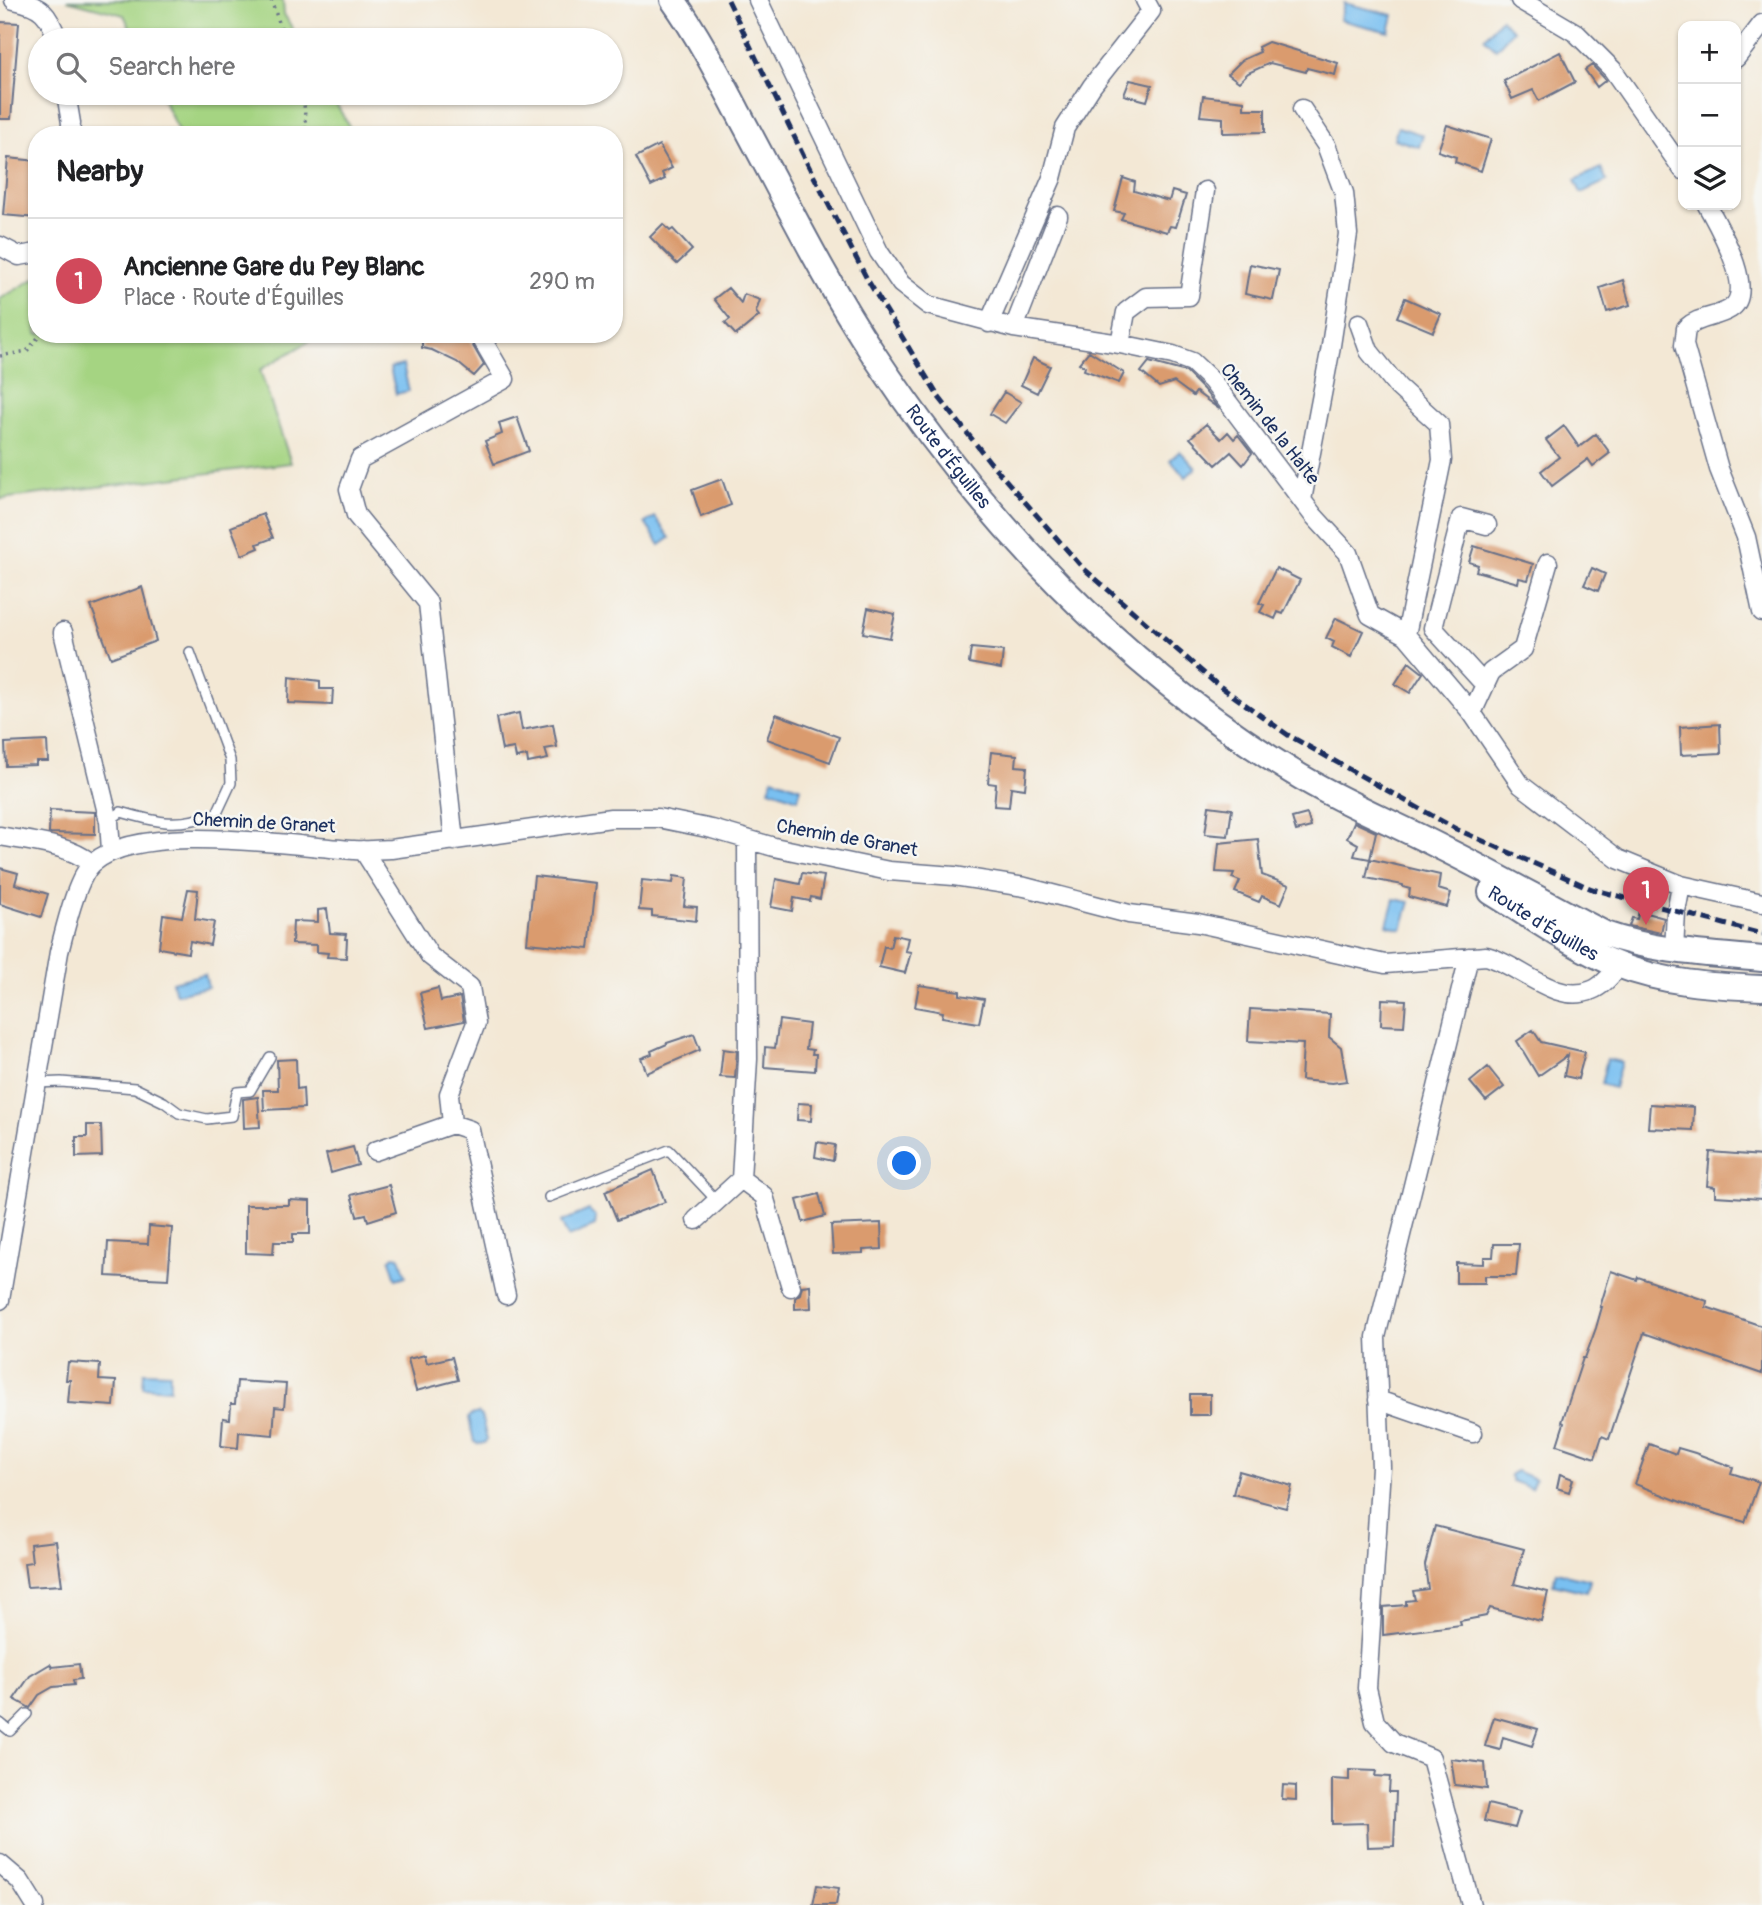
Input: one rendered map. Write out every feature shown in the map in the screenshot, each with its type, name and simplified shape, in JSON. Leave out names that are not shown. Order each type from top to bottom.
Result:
[{"type":"street","points":[[14,0],[42,9],[52,28]]},
{"type":"street","name":"Route d'Éguilles","points":[[673,0],[706,53],[855,324],[928,433],[1018,542],[1099,625],[1140,661],[1236,735],[1292,772],[1348,802],[1453,870],[1600,957],[1674,951],[1762,960]]},
{"type":"street","name":"Chemin de la Halte","points":[[758,0],[879,252],[901,284],[929,305],[989,323],[1120,344],[1173,355],[1192,362],[1212,381],[1303,500],[1348,553],[1370,615],[1405,635],[1472,713],[1521,785],[1618,859],[1681,885],[1762,903]]},
{"type":"street","points":[[989,323],[1052,178],[1066,128],[1092,86],[1151,11],[1146,0]]},
{"type":"street","points":[[1520,0],[1576,33],[1613,70],[1678,163]]},
{"type":"street","points":[[1741,51],[1762,24]]},
{"type":"street","points":[[68,105],[71,126]]},
{"type":"street","points":[[1302,109],[1326,145],[1344,193],[1348,234],[1303,500]]},
{"type":"street","points":[[1120,344],[1126,312],[1146,297],[1188,296],[1205,191]]},
{"type":"street","points":[[1710,210],[1724,235],[1738,274],[1738,301],[1731,309],[1695,320],[1686,328],[1684,345],[1719,469],[1746,537],[1762,612]]},
{"type":"street","points":[[1014,328],[1058,216]]},
{"type":"street","points":[[0,246],[19,256],[28,254]]},
{"type":"street","points":[[1359,323],[1369,351],[1391,378],[1439,424],[1442,460],[1405,635]]},
{"type":"street","points":[[454,841],[428,603],[356,515],[349,488],[360,459],[505,379],[483,343]]},
{"type":"street","points":[[1485,685],[1433,628],[1461,518],[1487,526]]},
{"type":"street","points":[[1472,713],[1491,672],[1523,649],[1548,563]]},
{"type":"street","points":[[63,632],[109,821],[111,851]]},
{"type":"street","name":"Chemin de Granet","points":[[92,863],[127,845],[174,839],[268,842],[363,850],[391,849],[611,818],[658,818],[774,847],[889,870],[954,876],[1025,887],[1129,914],[1198,923],[1385,964],[1486,956],[1500,960],[1544,986],[1576,993],[1590,991],[1601,984],[1624,954]]},
{"type":"street","points":[[0,836],[54,846],[92,863],[79,884],[59,952],[0,1300]]},
{"type":"street","points":[[696,1220],[741,1180],[748,1059],[747,839]]},
{"type":"street","points":[[363,850],[430,956],[470,987],[476,1023],[449,1094],[452,1124]]},
{"type":"street","points":[[1674,981],[1676,912],[1681,885]]},
{"type":"street","name":"Route d'Éguilles","points":[[1624,954],[1674,981],[1762,988]]},
{"type":"street","points":[[1469,957],[1376,1337],[1381,1467],[1367,1688],[1375,1722],[1394,1743],[1431,1758],[1471,1905]]},
{"type":"street","points":[[375,1151],[452,1124],[470,1130],[506,1295]]},
{"type":"street","points":[[741,1180],[764,1196],[792,1287]]},
{"type":"street","points":[[1378,1400],[1473,1433]]},
{"type":"street","points":[[0,1864],[20,1881],[35,1905]]},
{"type":"lane","points":[[109,821],[121,812],[166,823],[192,822],[217,813],[231,783],[230,760],[190,652]]},
{"type":"lane","points":[[37,1083],[135,1087],[179,1113],[207,1119],[232,1116],[237,1092],[250,1091],[270,1057]]},
{"type":"lane","points":[[549,1197],[669,1150],[717,1201]]},
{"type":"lane","points":[[0,1723],[9,1731],[26,1714]]},
{"type":"path","points":[[271,0],[281,28]]},
{"type":"path","points":[[304,105],[305,126]]},
{"type":"path","points":[[0,356],[27,351],[34,343]]},
{"type":"green space","points":[[67,0],[283,0],[284,14],[292,28],[130,28],[124,15]]},
{"type":"green space","points":[[166,105],[337,105],[349,126],[176,126]]},
{"type":"green space","points":[[28,282],[28,343],[306,343],[260,370],[291,463],[0,499],[0,299]]},
{"type":"water","points":[[1344,3],[1393,15],[1389,32],[1340,20]]},
{"type":"water","points":[[1501,19],[1513,30],[1496,49],[1484,38]]},
{"type":"water","points":[[1398,127],[1423,135],[1419,147],[1394,139]]},
{"type":"water","points":[[1601,168],[1607,181],[1581,193],[1575,180]]},
{"type":"water","points":[[403,365],[409,391],[396,394],[390,368]]},
{"type":"water","points":[[1180,451],[1196,468],[1186,477],[1170,460]]},
{"type":"water","points":[[655,517],[670,538],[660,545],[645,523]]},
{"type":"water","points":[[773,778],[801,788],[798,799],[769,789]]},
{"type":"water","points":[[1394,899],[1410,902],[1402,929],[1387,925]]},
{"type":"water","points":[[205,974],[208,987],[176,994],[172,982]]},
{"type":"water","points":[[1607,1059],[1621,1062],[1614,1088],[1601,1084]]},
{"type":"water","points":[[589,1210],[596,1217],[595,1226],[568,1237],[561,1222]]},
{"type":"water","points":[[394,1256],[400,1257],[406,1276],[396,1279],[390,1260]]},
{"type":"water","points":[[144,1372],[170,1373],[170,1389],[143,1387]]},
{"type":"water","points":[[478,1413],[481,1415],[487,1439],[478,1444],[474,1442],[469,1418]]},
{"type":"water","points":[[1516,1471],[1535,1479],[1531,1488],[1512,1481],[1510,1475]]},
{"type":"water","points":[[1556,1572],[1590,1580],[1587,1592],[1553,1584]]},
{"type":"building","points":[[0,22],[19,23],[11,119],[0,119]]},
{"type":"building","points":[[1268,42],[1338,63],[1335,75],[1307,68],[1306,72],[1270,63],[1248,73],[1239,82],[1228,74],[1242,60],[1260,52],[1258,47]]},
{"type":"building","points":[[1560,52],[1575,82],[1539,101],[1533,90],[1512,99],[1504,81]]},
{"type":"building","points":[[1592,65],[1606,80],[1597,87],[1585,70]]},
{"type":"building","points":[[1130,80],[1152,85],[1147,101],[1124,95]]},
{"type":"building","points":[[1203,96],[1244,101],[1244,109],[1265,109],[1265,132],[1223,133],[1223,118],[1200,116]]},
{"type":"building","points":[[1447,125],[1491,139],[1481,171],[1455,162],[1456,157],[1438,151]]},
{"type":"building","points":[[659,145],[672,168],[662,173],[665,179],[651,186],[636,157]]},
{"type":"building","points":[[8,158],[28,160],[28,217],[3,215]]},
{"type":"building","points":[[1123,178],[1135,182],[1134,191],[1169,201],[1172,191],[1186,195],[1176,227],[1170,226],[1167,232],[1121,219],[1124,213],[1114,211]]},
{"type":"building","points":[[663,224],[670,231],[673,229],[692,250],[677,264],[650,237]]},
{"type":"building","points":[[1250,264],[1279,270],[1273,300],[1245,294]]},
{"type":"building","points":[[1623,280],[1630,305],[1607,312],[1600,288]]},
{"type":"building","points":[[728,288],[741,303],[744,294],[760,300],[756,312],[759,316],[736,335],[725,323],[730,319],[714,299]]},
{"type":"building","points":[[1405,298],[1441,314],[1433,332],[1397,317]]},
{"type":"building","points":[[422,343],[471,343],[484,365],[474,376],[457,362],[422,348]]},
{"type":"building","points":[[1089,351],[1124,373],[1119,383],[1084,370],[1085,367],[1079,363]]},
{"type":"building","points":[[1033,358],[1050,366],[1037,393],[1021,385]]},
{"type":"building","points":[[1149,362],[1186,372],[1219,409],[1196,392],[1193,396],[1174,382],[1159,387],[1141,372]]},
{"type":"building","points":[[1004,392],[1021,402],[1005,423],[990,414]]},
{"type":"building","points":[[517,417],[529,451],[494,464],[485,441],[502,434],[499,423]]},
{"type":"building","points":[[1206,424],[1221,439],[1228,432],[1234,439],[1238,435],[1252,453],[1243,465],[1231,452],[1216,465],[1190,438]]},
{"type":"building","points":[[1564,426],[1579,447],[1596,434],[1610,453],[1593,466],[1588,459],[1552,486],[1541,471],[1559,457],[1546,440]]},
{"type":"building","points":[[722,479],[731,505],[701,517],[692,490]]},
{"type":"building","points":[[263,514],[273,538],[257,544],[259,548],[242,555],[231,527]]},
{"type":"building","points":[[1474,546],[1533,564],[1528,580],[1519,578],[1518,583],[1476,571],[1478,565],[1469,562]]},
{"type":"building","points":[[1276,568],[1300,580],[1283,614],[1278,612],[1275,619],[1260,612],[1264,605],[1259,603]]},
{"type":"building","points":[[1592,568],[1605,574],[1598,591],[1584,585]]},
{"type":"building","points":[[142,587],[156,641],[111,658],[91,606]]},
{"type":"building","points":[[868,608],[895,614],[890,638],[863,633]]},
{"type":"building","points":[[1336,618],[1363,631],[1351,657],[1332,647],[1334,642],[1326,638]]},
{"type":"building","points":[[971,648],[1003,651],[1001,669],[969,663]]},
{"type":"building","points":[[1409,662],[1423,673],[1410,693],[1395,684]]},
{"type":"building","points":[[289,677],[320,681],[320,689],[333,689],[332,705],[288,703]]},
{"type":"building","points":[[519,713],[522,730],[553,724],[557,747],[545,749],[548,759],[528,763],[527,756],[516,758],[514,748],[502,750],[496,718]]},
{"type":"building","points":[[776,714],[839,737],[830,762],[767,739]]},
{"type":"building","points":[[1720,724],[1721,753],[1681,755],[1680,727]]},
{"type":"building","points":[[47,741],[48,761],[36,761],[36,765],[6,766],[5,743]]},
{"type":"building","points":[[991,752],[1017,755],[1016,766],[1027,767],[1025,789],[1011,787],[1009,807],[994,806],[996,784],[988,783]]},
{"type":"building","points":[[1209,806],[1232,809],[1228,836],[1205,834]]},
{"type":"building","points":[[50,810],[95,812],[95,834],[49,833]]},
{"type":"building","points":[[1307,814],[1311,827],[1296,831],[1292,818]]},
{"type":"building","points":[[1354,822],[1376,832],[1370,859],[1354,856],[1358,844],[1347,838]]},
{"type":"building","points":[[1258,839],[1262,875],[1289,885],[1281,904],[1262,896],[1259,902],[1235,892],[1240,881],[1232,878],[1234,873],[1216,872],[1219,843]]},
{"type":"building","points":[[1370,859],[1440,875],[1438,889],[1451,893],[1447,907],[1409,897],[1410,889],[1403,885],[1366,878]]},
{"type":"building","points":[[0,868],[18,873],[15,884],[48,894],[41,917],[0,904]]},
{"type":"building","points":[[802,873],[824,876],[820,899],[811,897],[810,901],[794,898],[792,911],[771,907],[776,879],[800,884]]},
{"type":"building","points":[[534,876],[596,883],[589,949],[527,943]]},
{"type":"building","points":[[674,876],[687,878],[684,906],[697,907],[696,921],[652,916],[652,911],[639,910],[642,880],[673,883]]},
{"type":"building","points":[[188,889],[198,890],[195,919],[214,922],[210,945],[190,941],[188,953],[159,948],[163,914],[182,917]]},
{"type":"building","points":[[327,909],[330,933],[346,934],[346,958],[327,957],[328,953],[317,952],[317,945],[292,944],[293,921],[318,922],[318,910]]},
{"type":"building","points":[[1639,911],[1664,918],[1661,933],[1629,926],[1632,918],[1637,919]]},
{"type":"building","points":[[893,935],[908,938],[905,951],[911,952],[905,973],[879,967],[884,946],[890,948]]},
{"type":"building","points":[[919,985],[960,991],[960,995],[984,999],[979,1023],[942,1017],[943,1012],[915,1007]]},
{"type":"building","points":[[438,988],[441,1001],[460,997],[464,1021],[428,1028],[420,993]]},
{"type":"building","points":[[1382,999],[1406,1000],[1404,1026],[1381,1025]]},
{"type":"building","points":[[1250,1009],[1330,1014],[1329,1037],[1341,1047],[1347,1081],[1332,1083],[1301,1080],[1303,1044],[1248,1041]]},
{"type":"building","points":[[779,1020],[809,1024],[806,1049],[813,1050],[812,1054],[816,1054],[815,1071],[764,1067],[765,1047],[775,1048]]},
{"type":"building","points":[[1533,1030],[1541,1042],[1585,1052],[1578,1079],[1564,1076],[1568,1055],[1538,1076],[1517,1041]]},
{"type":"building","points":[[694,1034],[700,1050],[647,1073],[641,1058],[667,1043]]},
{"type":"building","points":[[723,1049],[737,1051],[735,1078],[720,1077]]},
{"type":"building","points":[[296,1059],[297,1089],[303,1088],[304,1108],[264,1110],[263,1090],[278,1090],[277,1060]]},
{"type":"building","points":[[1488,1067],[1504,1087],[1486,1101],[1470,1082]]},
{"type":"building","points":[[258,1097],[260,1127],[244,1128],[243,1099]]},
{"type":"building","points":[[798,1103],[812,1104],[811,1121],[797,1120]]},
{"type":"building","points":[[1650,1104],[1694,1107],[1693,1130],[1648,1128]]},
{"type":"building","points":[[87,1125],[101,1125],[102,1156],[76,1157],[76,1137],[87,1137]]},
{"type":"building","points":[[817,1142],[835,1145],[833,1161],[815,1157]]},
{"type":"building","points":[[353,1147],[358,1165],[331,1173],[326,1154]]},
{"type":"building","points":[[1710,1152],[1762,1156],[1762,1199],[1715,1196],[1715,1187],[1707,1186]]},
{"type":"building","points":[[653,1170],[665,1202],[617,1220],[605,1191]]},
{"type":"building","points":[[389,1185],[396,1212],[368,1221],[366,1214],[357,1216],[351,1195]]},
{"type":"building","points":[[819,1194],[825,1216],[803,1222],[797,1200]]},
{"type":"building","points":[[289,1200],[310,1201],[310,1234],[293,1234],[293,1242],[274,1242],[273,1254],[246,1253],[246,1205],[289,1205]]},
{"type":"building","points":[[881,1223],[882,1249],[833,1254],[831,1225]]},
{"type":"building","points":[[149,1226],[172,1228],[168,1279],[106,1276],[108,1242],[148,1244]]},
{"type":"building","points":[[1494,1244],[1519,1244],[1516,1276],[1485,1276],[1485,1283],[1456,1283],[1456,1263],[1484,1264],[1484,1257],[1493,1257]]},
{"type":"building","points":[[1611,1271],[1637,1280],[1638,1277],[1707,1301],[1706,1307],[1762,1326],[1762,1374],[1644,1333],[1609,1439],[1602,1436],[1595,1458],[1557,1445],[1583,1358],[1596,1328]]},
{"type":"building","points":[[810,1285],[811,1308],[795,1309],[795,1298],[800,1294],[802,1286]]},
{"type":"building","points":[[425,1355],[427,1363],[452,1357],[458,1380],[416,1391],[408,1359]]},
{"type":"building","points":[[68,1362],[100,1364],[99,1380],[116,1381],[114,1406],[68,1403]]},
{"type":"building","points":[[237,1381],[286,1384],[284,1408],[275,1407],[273,1435],[239,1432],[238,1448],[221,1446],[223,1418],[230,1419],[231,1404],[235,1404]]},
{"type":"building","points":[[1190,1394],[1210,1394],[1210,1415],[1190,1415]]},
{"type":"building","points":[[1649,1444],[1676,1454],[1678,1448],[1695,1453],[1733,1467],[1731,1473],[1759,1482],[1745,1522],[1696,1508],[1635,1484]]},
{"type":"building","points":[[1239,1471],[1292,1486],[1286,1508],[1233,1494]]},
{"type":"building","points":[[1560,1474],[1573,1479],[1569,1492],[1557,1488]]},
{"type":"building","points":[[1435,1526],[1524,1549],[1514,1584],[1548,1592],[1541,1621],[1490,1608],[1486,1616],[1460,1621],[1461,1625],[1383,1635],[1383,1607],[1406,1605],[1406,1601],[1415,1600],[1413,1591],[1428,1589],[1425,1565]]},
{"type":"building","points":[[56,1541],[62,1585],[27,1587],[24,1563],[32,1562],[30,1544]]},
{"type":"building","points":[[50,1664],[52,1667],[79,1664],[81,1679],[73,1680],[74,1685],[53,1687],[39,1695],[30,1708],[14,1699],[30,1676]]},
{"type":"building","points":[[1494,1717],[1538,1729],[1532,1746],[1503,1737],[1500,1750],[1485,1746]]},
{"type":"building","points":[[1451,1759],[1485,1763],[1487,1789],[1455,1785]]},
{"type":"building","points":[[1349,1770],[1376,1771],[1375,1776],[1390,1777],[1389,1792],[1396,1792],[1394,1846],[1368,1847],[1367,1823],[1332,1824],[1332,1779],[1349,1780]]},
{"type":"building","points":[[1283,1785],[1296,1786],[1296,1800],[1282,1799]]},
{"type":"building","points":[[1488,1804],[1520,1812],[1515,1828],[1484,1821]]},
{"type":"building","points":[[817,1885],[839,1888],[836,1905],[813,1905]]},
{"type":"railway","points":[[728,0],[867,279],[938,396],[990,462],[1082,567],[1214,682],[1288,735],[1456,829],[1592,889],[1762,934]]},
{"type":"place","name":"Ancienne Gare du Pey Blanc","points":[[1646,925]]}]
